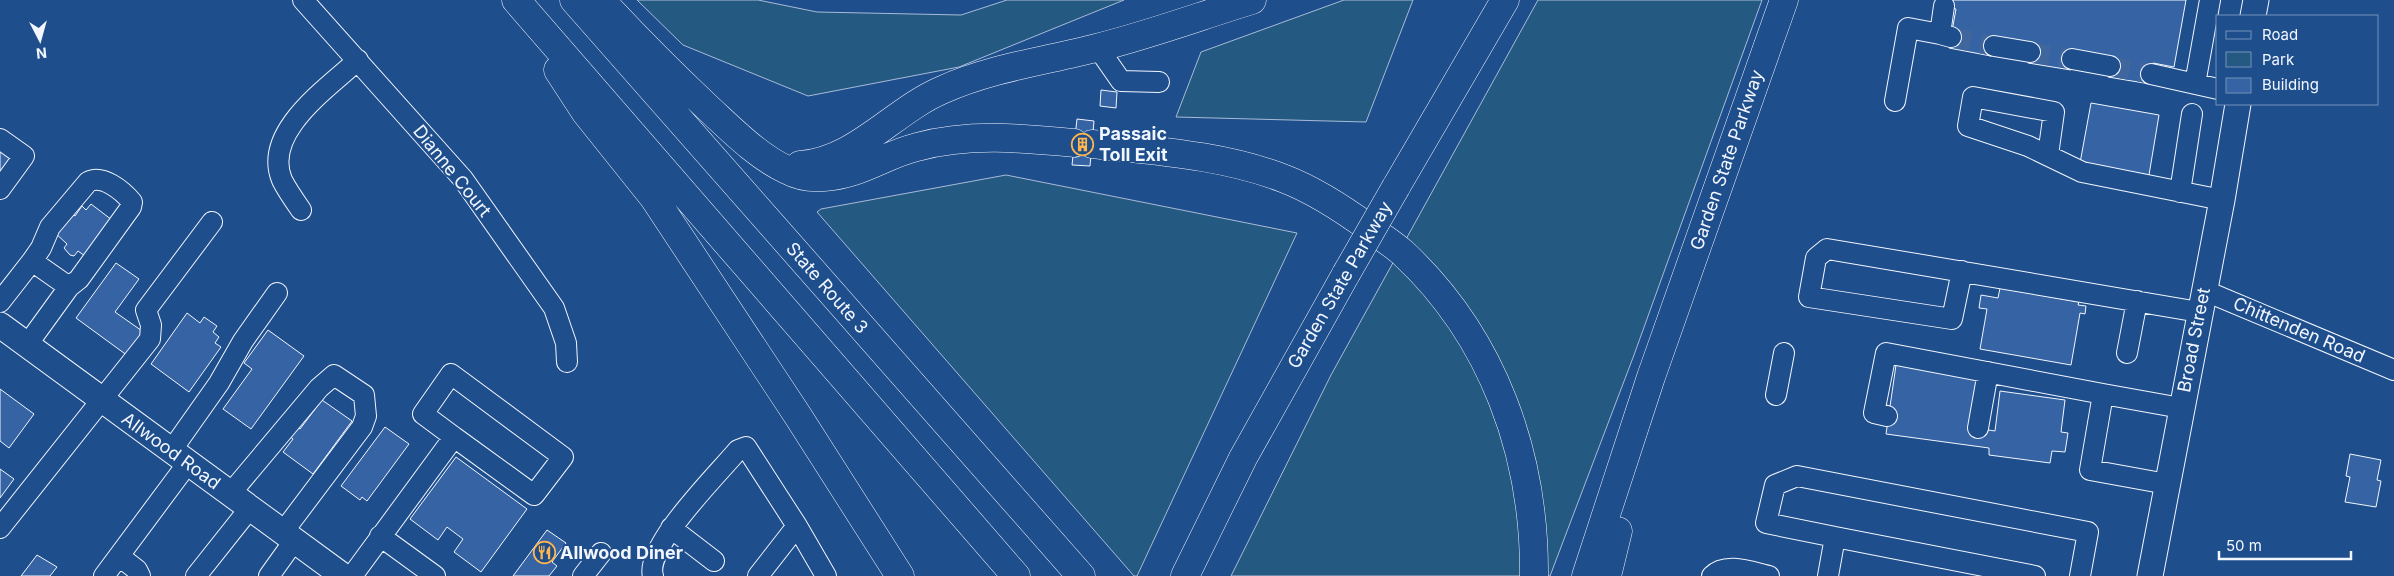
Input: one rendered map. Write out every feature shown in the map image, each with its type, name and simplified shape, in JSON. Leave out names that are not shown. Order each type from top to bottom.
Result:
[{"type":"highway","points":[[511,0],[586,113],[654,198],[798,416],[900,576]]},
{"type":"highway","points":[[516,0],[1016,576]]},
{"type":"highway","name":"State Route 3","points":[[574,0],[1081,576]]},
{"type":"highway","points":[[601,0],[676,78],[739,137],[794,173],[823,177],[852,173],[915,147],[953,139],[974,137],[1019,138],[1204,158],[1286,179],[1339,206],[1402,252],[1447,300],[1465,324],[1500,392],[1517,438],[1528,485],[1534,576]]},
{"type":"highway","points":[[766,156],[784,164],[803,164],[821,161],[855,146],[927,98],[942,90],[982,75],[1098,48],[1252,0]]},
{"type":"highway","name":"Garden State Parkway","points":[[1185,576],[1243,458],[1346,274],[1504,0]]},
{"type":"highway","name":"Garden State Parkway","points":[[1586,576],[1668,327],[1784,0]]},
{"type":"highway","points":[[1607,576],[1668,327]]},
{"type":"main road","points":[[2253,15],[2256,0]]},
{"type":"main road","name":"Broad Street","points":[[2150,576],[2201,301],[2222,200],[2238,105]]},
{"type":"main road","name":"Allwood Road","points":[[0,325],[343,576]]},
{"type":"street","name":"Dianne Court","points":[[303,0],[463,179],[554,308],[566,343],[567,362]]},
{"type":"street","points":[[2195,84],[2210,0]]},
{"type":"street","points":[[1895,101],[1908,28],[1945,36],[1944,6]]},
{"type":"street","points":[[1994,46],[2030,52]]},
{"type":"street","points":[[1098,48],[1121,81],[1159,82]]},
{"type":"street","points":[[301,210],[282,179],[279,162],[283,138],[286,131],[300,115],[358,60]]},
{"type":"street","points":[[2072,60],[2110,66]]},
{"type":"street","points":[[2151,74],[2216,89]]},
{"type":"street","points":[[2180,192],[2192,114]]},
{"type":"street","points":[[0,139],[24,156],[0,189]]},
{"type":"street","points":[[2048,155],[2082,172],[2222,200]]},
{"type":"street","points":[[0,302],[37,255],[50,227],[88,182],[94,178],[101,179],[127,196],[132,202],[131,207],[79,279],[68,287],[27,345]]},
{"type":"street","points":[[0,528],[101,399],[150,340],[151,325],[146,310],[212,222]]},
{"type":"street","name":"Chittenden Road","points":[[1962,271],[1952,319],[1809,297],[1816,258],[1827,249],[1962,271],[2137,301],[2201,301],[2394,370]]},
{"type":"street","points":[[37,255],[68,287]]},
{"type":"street","points":[[104,576],[119,556],[180,457],[243,341],[277,293]]},
{"type":"street","points":[[2127,353],[2137,301]]},
{"type":"street","points":[[1776,394],[1784,353]]},
{"type":"street","points":[[1881,414],[1889,373],[1886,353],[2181,408]]},
{"type":"street","points":[[1978,428],[1988,372]]},
{"type":"street","points":[[451,374],[563,457],[534,495],[454,437],[423,414],[451,374]]},
{"type":"street","points":[[196,576],[240,501],[319,388],[334,376],[364,396],[366,416],[362,427],[289,537],[269,576]]},
{"type":"street","points":[[2102,394],[2090,470],[2167,484]]},
{"type":"street","points":[[352,576],[454,437]]},
{"type":"street","points":[[653,576],[653,558],[667,533],[738,450],[746,447],[797,526],[826,576]]},
{"type":"street","points":[[2029,575],[1766,523],[1775,485],[1797,476],[2088,532],[2080,576]]},
{"type":"street","points":[[758,576],[797,526]]},
{"type":"street","points":[[667,533],[714,561]]},
{"type":"street","points":[[380,536],[435,576]]},
{"type":"street","points":[[1828,576],[1835,537]]},
{"type":"street","points":[[583,576],[601,553]]},
{"type":"street","points":[[119,556],[137,570],[140,576]]},
{"type":"street","points":[[1712,576],[1724,569],[1769,576]]},
{"type":"green space","points":[[637,0],[758,0],[817,12],[961,15],[1007,0],[1124,0],[959,67],[808,96],[683,45]]},
{"type":"green space","points":[[1344,0],[1413,0],[1366,122],[1176,117],[1201,52]]},
{"type":"green space","points":[[1538,0],[1762,0],[1634,355],[1550,576],[1231,576],[1331,375]]},
{"type":"green space","points":[[1006,175],[1297,233],[1137,576],[1134,576],[817,212],[821,209]]},
{"type":"building","points":[[1938,0],[2186,0],[2174,67],[2153,63],[2150,84],[2108,77],[2112,57],[2074,50],[2071,70],[2028,63],[2031,43],[1994,46],[1991,56],[1949,48],[1956,9],[1944,6]]},
{"type":"building","points":[[1101,90],[1117,92],[1116,108],[1100,106]]},
{"type":"building","points":[[2091,103],[2159,115],[2149,175],[2080,163]]},
{"type":"building","name":"Passaic Toll Exit","points":[[1077,119],[1094,121],[1090,166],[1072,165]]},
{"type":"building","points":[[0,149],[13,159],[0,179]]},
{"type":"building","points":[[91,204],[112,220],[85,256],[78,251],[74,256],[70,255],[64,248],[67,244],[52,230],[67,210],[75,216],[82,206],[86,210]]},
{"type":"building","points":[[116,263],[139,279],[115,312],[145,333],[128,356],[76,318]]},
{"type":"building","points":[[2000,288],[2079,302],[2078,305],[2086,306],[2085,314],[2080,313],[2071,365],[1980,349],[1987,309],[1979,308],[1981,295],[1998,298]]},
{"type":"building","points":[[187,313],[200,323],[204,317],[217,326],[213,332],[219,337],[215,343],[221,347],[189,392],[151,364]]},
{"type":"building","points":[[268,330],[304,356],[251,429],[223,409],[252,369],[244,363]]},
{"type":"building","points":[[1896,365],[1977,376],[1970,427],[1995,431],[2000,391],[2065,400],[2061,432],[2068,433],[2065,452],[2052,451],[2050,463],[1989,455],[1989,448],[1886,434]]},
{"type":"building","points":[[0,389],[34,414],[9,448],[0,441]]},
{"type":"building","points":[[322,400],[352,421],[313,474],[283,452],[293,439],[282,431],[290,421],[300,429]]},
{"type":"building","points":[[385,427],[409,444],[367,501],[362,497],[360,500],[341,486]]},
{"type":"building","points":[[2350,454],[2381,460],[2377,480],[2381,481],[2376,507],[2345,502],[2350,477],[2346,476]]},
{"type":"building","points":[[456,457],[527,509],[481,572],[454,552],[463,539],[447,527],[438,540],[410,519]]},
{"type":"building","points":[[0,469],[14,479],[0,498]]},
{"type":"building","name":"Allwood Diner","points":[[547,530],[566,543],[552,562],[557,566],[549,576],[513,576]]},
{"type":"building","points":[[37,555],[57,567],[50,576],[21,576]]},
{"type":"tunnel","points":[[1951,37],[1994,46]]},
{"type":"tunnel","points":[[2030,52],[2072,59]]},
{"type":"tunnel","points":[[2110,66],[2151,74]]},
{"type":"place","name":"Passaic Toll Exit","points":[[1083,144]]},
{"type":"place","name":"Allwood Diner","points":[[544,553]]}]
